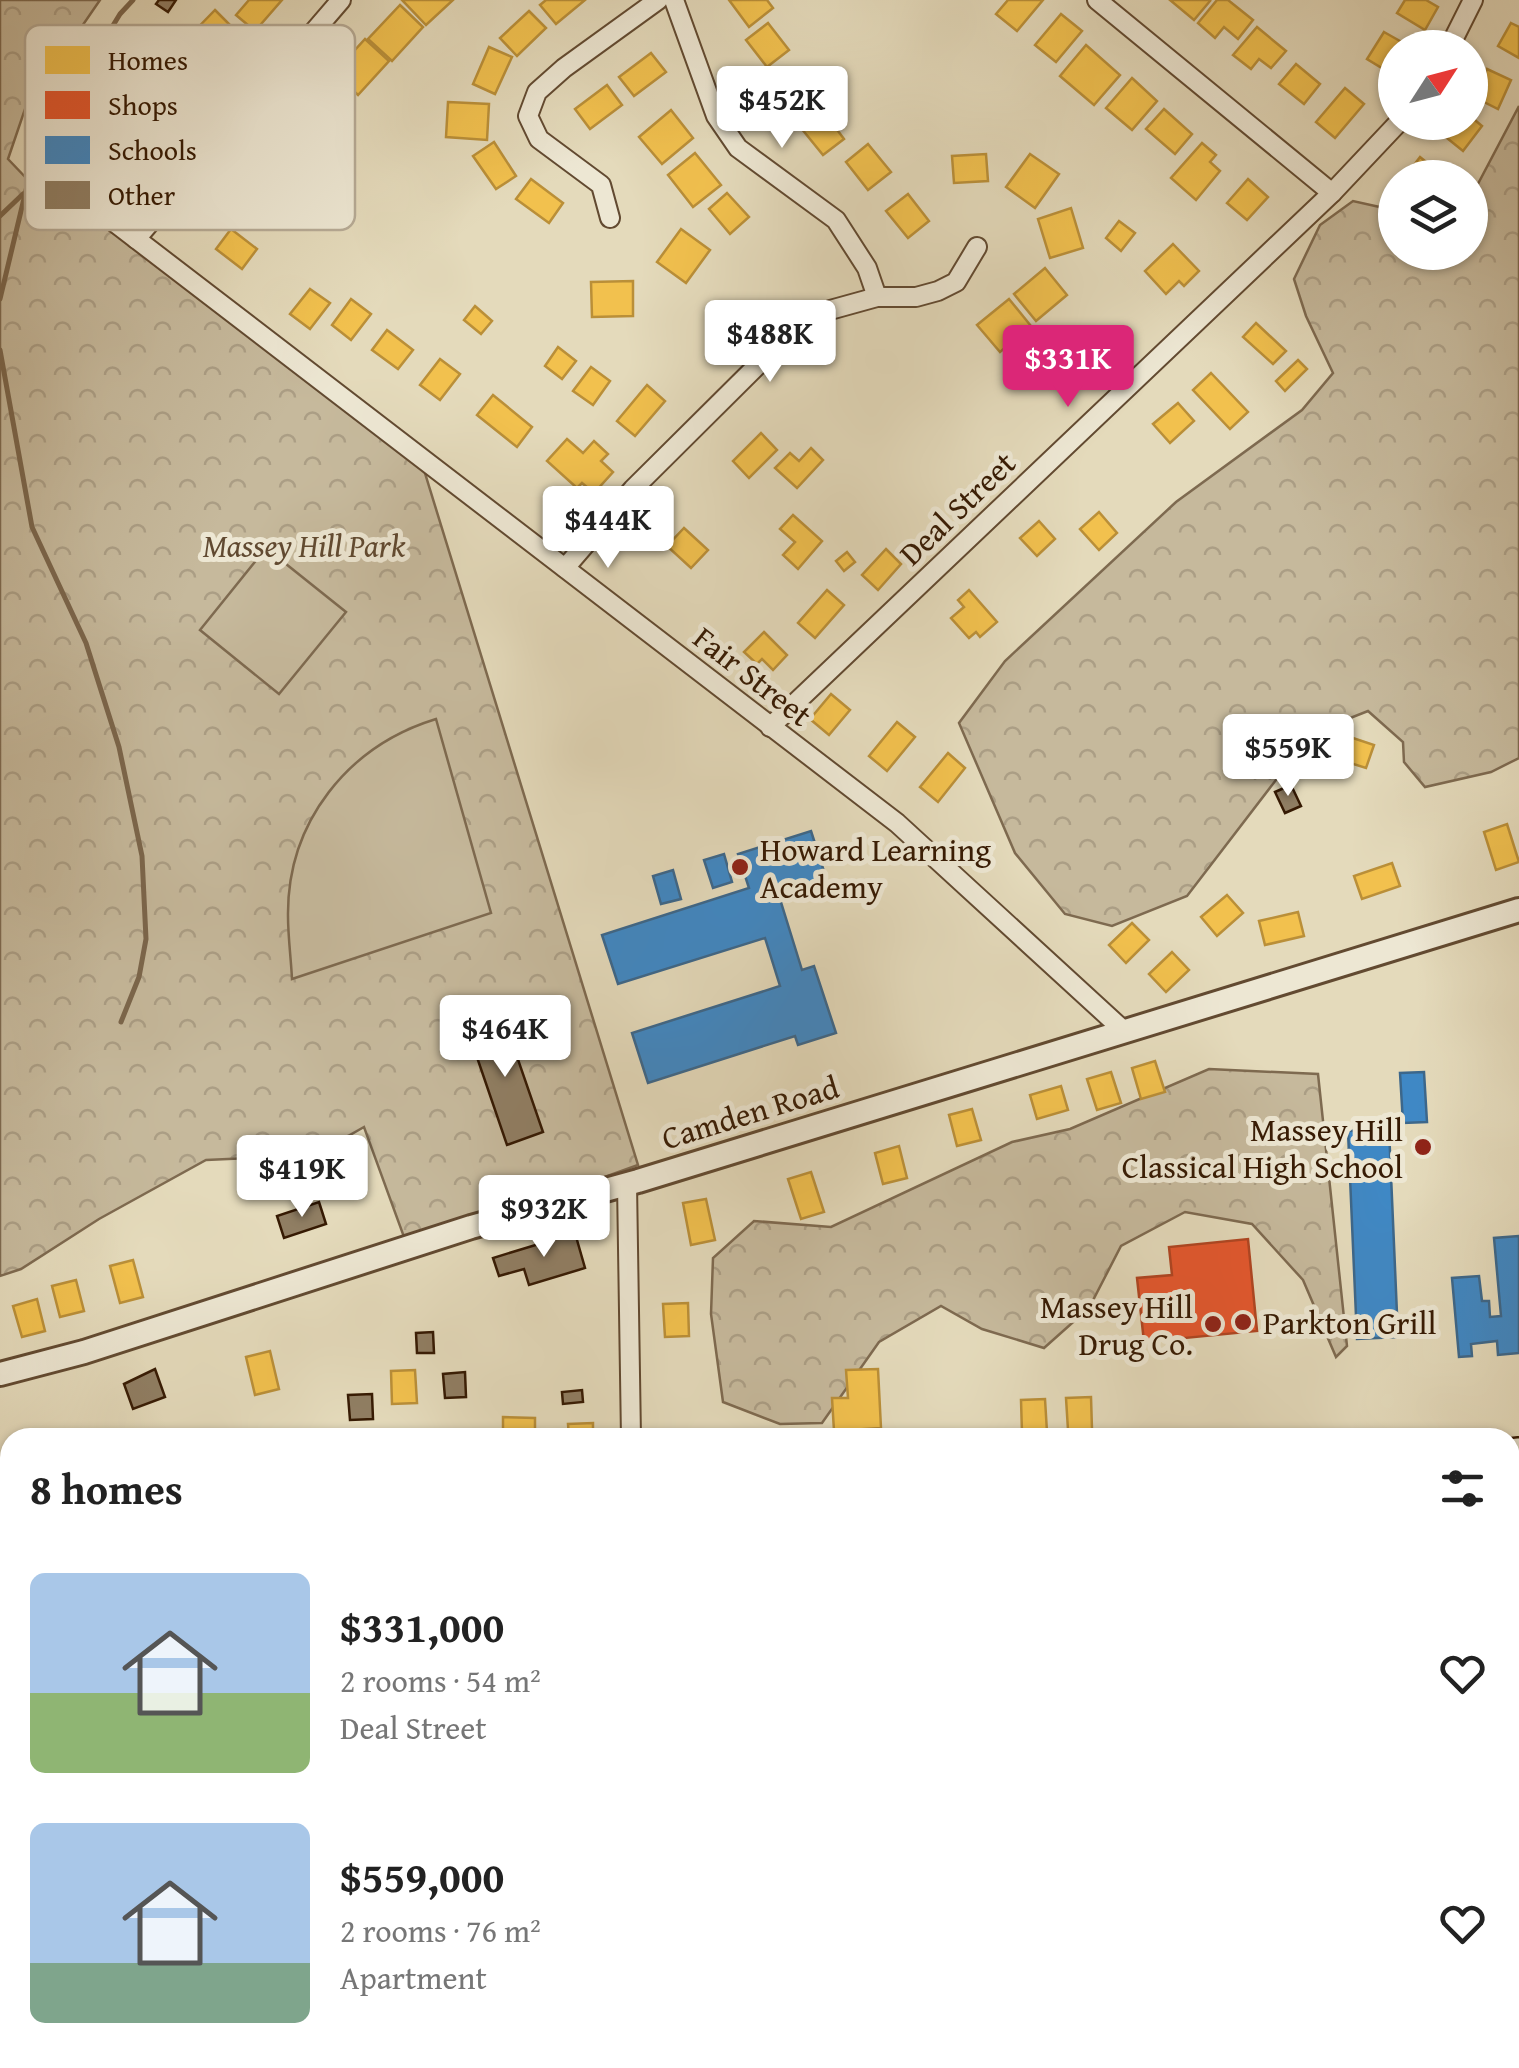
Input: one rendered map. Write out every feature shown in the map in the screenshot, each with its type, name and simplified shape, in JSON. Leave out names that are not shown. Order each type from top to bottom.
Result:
[{"type":"street","points":[[320,25],[341,0]]},
{"type":"street","points":[[610,218],[601,185],[539,139],[528,116],[537,92],[550,80],[658,0]]},
{"type":"street","points":[[674,0],[716,116],[738,148],[836,220],[867,268],[877,296]]},
{"type":"street","points":[[1097,0],[1332,193]]},
{"type":"street","points":[[1458,30],[1474,0]]},
{"type":"street","name":"Deal Street","points":[[770,727],[1332,193],[1382,140]]},
{"type":"street","name":"Fair Street","points":[[123,230],[897,824],[1123,1030]]},
{"type":"street","points":[[136,240],[145,230]]},
{"type":"street","points":[[566,568],[633,489],[794,329],[830,310],[877,296],[916,297],[938,291],[956,282],[977,247]]},
{"type":"street","name":"Camden Road","points":[[0,1374],[102,1346],[470,1227],[627,1184],[1519,910]]},
{"type":"street","points":[[627,1184],[630,1428]]},
{"type":"green space","name":"Massey Hill Park","points":[[0,0],[100,0],[83,25],[25,25],[25,109],[8,159],[25,177],[25,230],[124,230],[420,457],[638,1165],[408,1248],[364,1127],[292,1156],[206,1160],[99,1219],[21,1269],[0,1276]]},
{"type":"green space","points":[[1519,106],[1519,758],[1491,772],[1425,787],[1404,762],[1403,742],[1368,711],[1312,733],[1187,896],[1112,926],[1065,914],[1015,853],[959,723],[1005,661],[1176,502],[1302,410],[1333,373],[1306,316],[1294,279],[1320,225],[1353,201],[1378,207],[1378,270],[1488,270],[1488,165]]},
{"type":"green space","points":[[266,548],[346,612],[279,694],[200,630]]},
{"type":"green space","points":[[436,719],[491,913],[292,979],[290,882],[311,819],[350,768],[404,731]]},
{"type":"green space","points":[[1209,1069],[1318,1074],[1347,1346],[1336,1357],[1303,1280],[1252,1224],[1185,1212],[1121,1246],[1089,1308],[1044,1348],[982,1329],[941,1306],[879,1342],[822,1423],[780,1424],[723,1402],[711,1314],[713,1258],[754,1221],[831,1227],[1012,1142],[1070,1129]]},
{"type":"building: Homes","points":[[249,0],[282,0],[260,25],[248,25],[236,15]]},
{"type":"building: Homes","points":[[402,0],[453,0],[426,25]]},
{"type":"building: Homes","points":[[546,0],[585,0],[556,24],[540,5]]},
{"type":"building: Homes","points":[[729,0],[767,0],[773,8],[749,27]]},
{"type":"building: Homes","points":[[1008,0],[1043,0],[1017,31],[996,14]]},
{"type":"building: Homes","points":[[1170,0],[1208,0],[1210,1],[1194,20]]},
{"type":"building: Homes","points":[[1217,0],[1228,0],[1253,20],[1238,39],[1224,27],[1215,38],[1198,23]]},
{"type":"building: Homes","points":[[1405,0],[1426,0],[1438,7],[1425,30],[1397,13]]},
{"type":"building: Homes","points":[[400,5],[423,27],[392,61],[368,39]]},
{"type":"building: Homes","points":[[215,10],[230,25],[200,25]]},
{"type":"building: Homes","points":[[529,11],[546,28],[517,56],[500,38]]},
{"type":"building: Homes","points":[[1061,14],[1082,31],[1056,62],[1035,45]]},
{"type":"building: Homes","points":[[768,23],[789,50],[767,67],[746,40]]},
{"type":"building: Homes","points":[[1511,23],[1519,27],[1519,58],[1498,46]]},
{"type":"building: Homes","points":[[1257,27],[1286,51],[1271,68],[1259,59],[1251,69],[1233,55]]},
{"type":"building: Homes","points":[[365,39],[389,61],[358,95],[355,92],[355,50]]},
{"type":"building: Homes","points":[[1378,42],[1378,66],[1367,59]]},
{"type":"building: Homes","points":[[1086,45],[1120,75],[1094,105],[1060,76]]},
{"type":"building: Homes","points":[[489,47],[512,57],[495,94],[473,84]]},
{"type":"building: Homes","points":[[651,53],[666,72],[634,96],[619,77]]},
{"type":"building: Homes","points":[[1296,64],[1320,84],[1304,104],[1279,84]]},
{"type":"building: Homes","points":[[1488,69],[1511,80],[1498,109],[1488,104]]},
{"type":"building: Homes","points":[[781,76],[803,103],[781,120],[760,93]]},
{"type":"building: Homes","points":[[1132,78],[1157,101],[1132,130],[1106,108]]},
{"type":"building: Homes","points":[[607,85],[622,105],[590,129],[575,109]]},
{"type":"building: Homes","points":[[1345,88],[1364,104],[1335,138],[1316,122]]},
{"type":"building: Homes","points":[[448,102],[489,104],[487,140],[446,137]]},
{"type":"building: Homes","points":[[1164,109],[1192,134],[1175,154],[1146,129]]},
{"type":"building: Homes","points":[[671,110],[693,138],[662,164],[639,137]]},
{"type":"building: Homes","points":[[823,111],[844,139],[823,155],[801,128]]},
{"type":"building: Homes","points":[[1449,140],[1471,140],[1463,151]]},
{"type":"building: Homes","points":[[494,142],[516,176],[496,189],[473,156]]},
{"type":"building: Homes","points":[[1202,143],[1216,155],[1210,162],[1220,171],[1196,200],[1171,178]]},
{"type":"building: Homes","points":[[868,144],[891,172],[868,190],[846,162]]},
{"type":"building: Homes","points":[[695,153],[721,185],[693,207],[668,175]]},
{"type":"building: Homes","points":[[986,154],[988,181],[954,183],[952,156]]},
{"type":"building: Homes","points":[[1030,154],[1059,174],[1035,208],[1006,187]]},
{"type":"building: Homes","points":[[531,179],[563,203],[549,223],[516,199]]},
{"type":"building: Homes","points":[[1248,179],[1268,197],[1247,220],[1227,203]]},
{"type":"building: Homes","points":[[727,193],[749,217],[730,234],[709,209]]},
{"type":"building: Homes","points":[[908,194],[929,221],[908,238],[886,211]]},
{"type":"building: Homes","points":[[1071,208],[1083,248],[1050,258],[1038,219]]},
{"type":"building: Homes","points":[[1119,221],[1135,233],[1121,251],[1106,238]]},
{"type":"building: Homes","points":[[681,229],[710,250],[686,283],[657,262]]},
{"type":"building: Homes","points":[[232,230],[257,249],[242,269],[216,249]]},
{"type":"building: Homes","points":[[1173,244],[1199,271],[1184,286],[1179,281],[1166,294],[1145,271]]},
{"type":"building: Homes","points":[[1045,268],[1067,295],[1036,321],[1014,294]]},
{"type":"building: Homes","points":[[633,281],[633,316],[592,317],[591,282]]},
{"type":"building: Homes","points":[[310,289],[330,303],[310,329],[290,314]]},
{"type":"building: Homes","points":[[351,299],[371,314],[351,340],[332,325]]},
{"type":"building: Homes","points":[[1009,299],[1031,326],[1000,352],[977,325]]},
{"type":"building: Homes","points":[[475,306],[492,321],[481,334],[464,320]]},
{"type":"building: Homes","points":[[1256,323],[1286,351],[1273,364],[1243,337]]},
{"type":"building: Homes","points":[[387,330],[413,350],[398,369],[372,350]]},
{"type":"building: Homes","points":[[558,347],[576,361],[562,379],[545,366]]},
{"type":"building: Homes","points":[[440,359],[460,374],[440,400],[420,385]]},
{"type":"building: Homes","points":[[1298,360],[1307,369],[1285,391],[1276,381]]},
{"type":"building: Homes","points":[[591,367],[610,381],[593,405],[573,391]]},
{"type":"building: Homes","points":[[1211,373],[1248,412],[1230,429],[1193,390]]},
{"type":"building: Homes","points":[[647,385],[665,401],[635,436],[617,421]]},
{"type":"building: Homes","points":[[493,395],[532,427],[517,447],[477,415]]},
{"type":"building: Homes","points":[[1178,403],[1194,421],[1170,443],[1153,424]]},
{"type":"building: Homes","points":[[761,433],[777,450],[749,478],[733,461]]},
{"type":"building: Homes","points":[[567,439],[583,453],[594,441],[608,454],[601,461],[613,472],[594,493],[582,483],[577,488],[547,461]]},
{"type":"building: Homes","points":[[811,448],[823,460],[797,488],[775,468],[790,453],[799,461]]},
{"type":"building: Homes","points":[[1099,512],[1117,533],[1099,550],[1080,529]]},
{"type":"building: Homes","points":[[793,515],[822,541],[798,569],[783,555],[795,542],[780,529]]},
{"type":"building: Homes","points":[[1039,521],[1055,539],[1037,556],[1020,538]]},
{"type":"building: Homes","points":[[684,528],[708,550],[691,568],[667,546]]},
{"type":"building: Homes","points":[[886,549],[901,564],[878,590],[862,575]]},
{"type":"building: Homes","points":[[847,552],[855,562],[844,571],[836,561]]},
{"type":"building: Homes","points":[[827,590],[844,605],[815,638],[798,623]]},
{"type":"building: Homes","points":[[969,590],[997,622],[980,637],[976,632],[969,638],[951,618],[964,607],[958,600]]},
{"type":"building: Homes","points":[[764,632],[787,655],[773,670],[762,659],[757,664],[744,652]]},
{"type":"building: Homes","points":[[831,694],[850,710],[829,735],[810,719]]},
{"type":"building: Homes","points":[[897,722],[915,737],[887,771],[869,756]]},
{"type":"building: Homes","points":[[1335,732],[1374,745],[1366,768],[1328,756]]},
{"type":"building: Homes","points":[[948,753],[965,768],[938,802],[920,787]]},
{"type":"building: Homes","points":[[1507,824],[1519,862],[1496,870],[1484,832]]},
{"type":"building: Homes","points":[[1392,863],[1400,886],[1362,899],[1354,876]]},
{"type":"building: Homes","points":[[1227,895],[1243,913],[1217,936],[1201,917]]},
{"type":"building: Homes","points":[[1298,912],[1304,936],[1265,945],[1259,921]]},
{"type":"building: Homes","points":[[1132,923],[1149,940],[1126,963],[1109,945]]},
{"type":"building: Homes","points":[[1172,952],[1189,970],[1166,992],[1149,974]]},
{"type":"building: Homes","points":[[1155,1061],[1165,1092],[1141,1099],[1132,1068]]},
{"type":"building: Homes","points":[[1111,1072],[1121,1103],[1097,1110],[1087,1079]]},
{"type":"building: Homes","points":[[1061,1086],[1068,1110],[1037,1119],[1030,1095]]},
{"type":"building: Homes","points":[[972,1109],[981,1140],[957,1146],[949,1115]]},
{"type":"building: Homes","points":[[899,1146],[907,1178],[883,1184],[875,1153]]},
{"type":"building: Homes","points":[[811,1172],[824,1212],[801,1219],[788,1179]]},
{"type":"building: Homes","points":[[706,1199],[715,1240],[691,1245],[683,1203]]},
{"type":"building: Homes","points":[[133,1260],[143,1297],[120,1303],[110,1266]]},
{"type":"building: Homes","points":[[76,1280],[84,1311],[60,1317],[52,1286]]},
{"type":"building: Homes","points":[[37,1299],[45,1331],[22,1337],[13,1306]]},
{"type":"building: Homes","points":[[688,1303],[689,1336],[665,1337],[663,1304]]},
{"type":"building: Homes","points":[[270,1351],[279,1389],[255,1395],[246,1357]]},
{"type":"building: Homes","points":[[878,1369],[881,1428],[834,1428],[832,1398],[848,1398],[846,1370]]},
{"type":"building: Homes","points":[[415,1370],[417,1403],[392,1404],[391,1371]]},
{"type":"building: Homes","points":[[1091,1397],[1092,1428],[1068,1428],[1066,1398]]},
{"type":"building: Homes","points":[[1045,1399],[1047,1428],[1022,1428],[1021,1400]]},
{"type":"building: Homes","points":[[503,1417],[535,1418],[535,1428],[503,1428]]},
{"type":"building: Homes","points":[[593,1423],[593,1428],[568,1428],[568,1424]]},
{"type":"building: Shops","points":[[1248,1239],[1257,1331],[1144,1342],[1137,1278],[1172,1275],[1169,1247]]},
{"type":"building: Schools","points":[[811,831],[828,884],[780,899],[802,970],[814,966],[836,1033],[798,1045],[795,1036],[648,1083],[632,1033],[780,986],[765,938],[618,984],[602,935],[749,888],[738,854]]},
{"type":"building: Schools","points":[[724,854],[732,882],[713,888],[704,860]]},
{"type":"building: Schools","points":[[673,870],[681,899],[661,904],[653,876]]},
{"type":"building: Schools","points":[[1424,1072],[1427,1122],[1403,1123],[1400,1073]]},
{"type":"building: Schools","points":[[1389,1129],[1398,1337],[1357,1339],[1348,1131]]},
{"type":"building: Schools","points":[[1519,1236],[1519,1353],[1498,1355],[1497,1341],[1471,1344],[1472,1356],[1459,1357],[1452,1278],[1479,1276],[1482,1301],[1489,1301],[1490,1317],[1501,1316],[1494,1238]]},
{"type":"building: Other","points":[[159,0],[176,0],[168,12],[156,4]]},
{"type":"building: Other","points":[[1291,785],[1301,806],[1285,813],[1275,792]]},
{"type":"building: Other","points":[[503,1016],[543,1132],[507,1145],[467,1028]]},
{"type":"building: Other","points":[[319,1202],[326,1224],[284,1238],[277,1216]]},
{"type":"building: Other","points":[[575,1233],[585,1268],[529,1285],[524,1269],[499,1276],[493,1258]]},
{"type":"building: Other","points":[[433,1332],[434,1353],[417,1353],[416,1333]]},
{"type":"building: Other","points":[[155,1369],[165,1397],[133,1409],[124,1384]]},
{"type":"building: Other","points":[[465,1372],[466,1397],[445,1398],[443,1374]]},
{"type":"building: Other","points":[[582,1390],[583,1402],[563,1404],[562,1392]]},
{"type":"building: Other","points":[[372,1394],[373,1419],[350,1420],[348,1395]]},
{"type":"waterway","points":[[113,25],[133,0]]},
{"type":"waterway","points":[[0,216],[23,194]]},
{"type":"waterway","points":[[0,299],[25,194]]},
{"type":"waterway","points":[[0,350],[32,527],[86,643],[119,747],[142,856],[146,939],[139,977],[121,1022]]},
{"type":"place","name":"Howard Learning Academy","points":[[740,867]]},
{"type":"place","name":"Massey Hill Classical High School","points":[[1423,1147]]},
{"type":"place","name":"Parkton Grill","points":[[1243,1322]]},
{"type":"place","name":"Massey Hill Drug Co.","points":[[1213,1324]]}]
